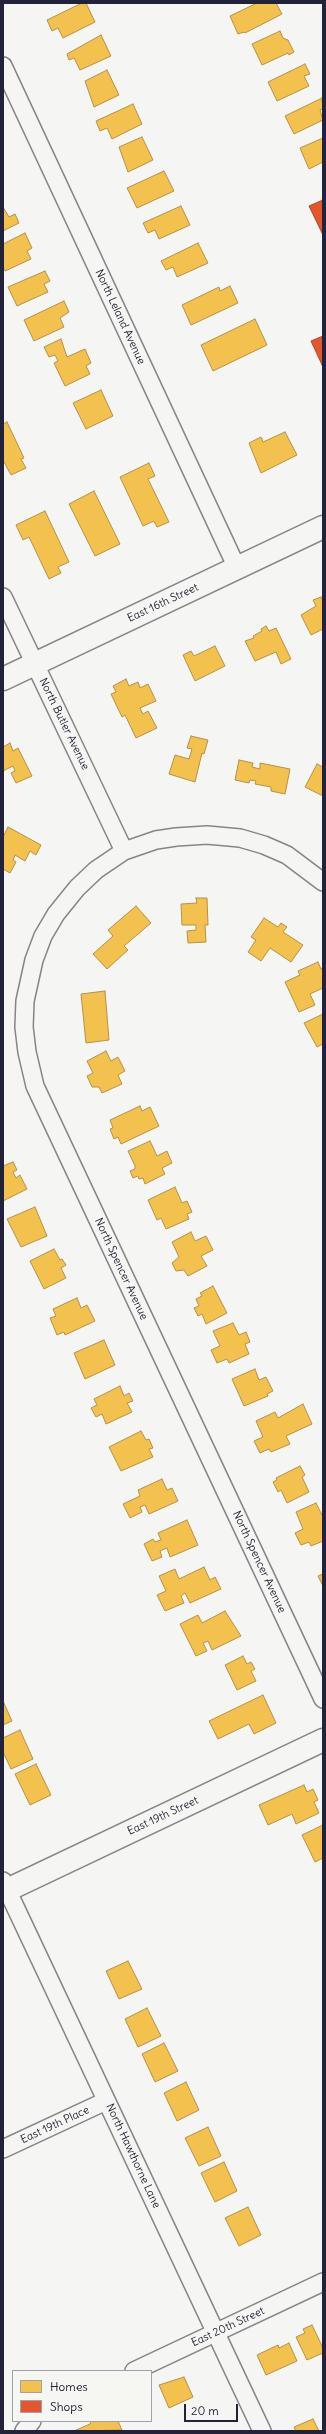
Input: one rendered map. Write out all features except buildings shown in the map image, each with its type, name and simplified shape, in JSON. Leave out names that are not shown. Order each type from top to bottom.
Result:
[{"type":"main road","name":"East 16th Street","points":[[3,679],[323,527]]},
{"type":"main road","name":"East 19th Street","points":[[4,1888],[323,1740]]},
{"type":"street","name":"North Leland Avenue","points":[[3,66],[237,568]]},
{"type":"street","name":"North Butler Avenue","points":[[3,597],[124,852]]},
{"type":"street","points":[[124,852],[156,840],[176,837],[207,835],[240,838],[264,845],[287,855],[323,882]]},
{"type":"street","name":"North Spencer Avenue","points":[[124,852],[96,870],[77,888],[56,914],[43,936],[34,960],[25,1001],[24,1036],[30,1069],[35,1086],[323,1700]]},
{"type":"street","name":"North Hawthorne Lane","points":[[4,1888],[262,2431]]},
{"type":"street","name":"East 19th Place","points":[[3,2149],[106,2101]]},
{"type":"street","name":"East 20th Street","points":[[136,2370],[323,2282]]},
{"type":"street","points":[[24,2431],[31,2422]]}]
